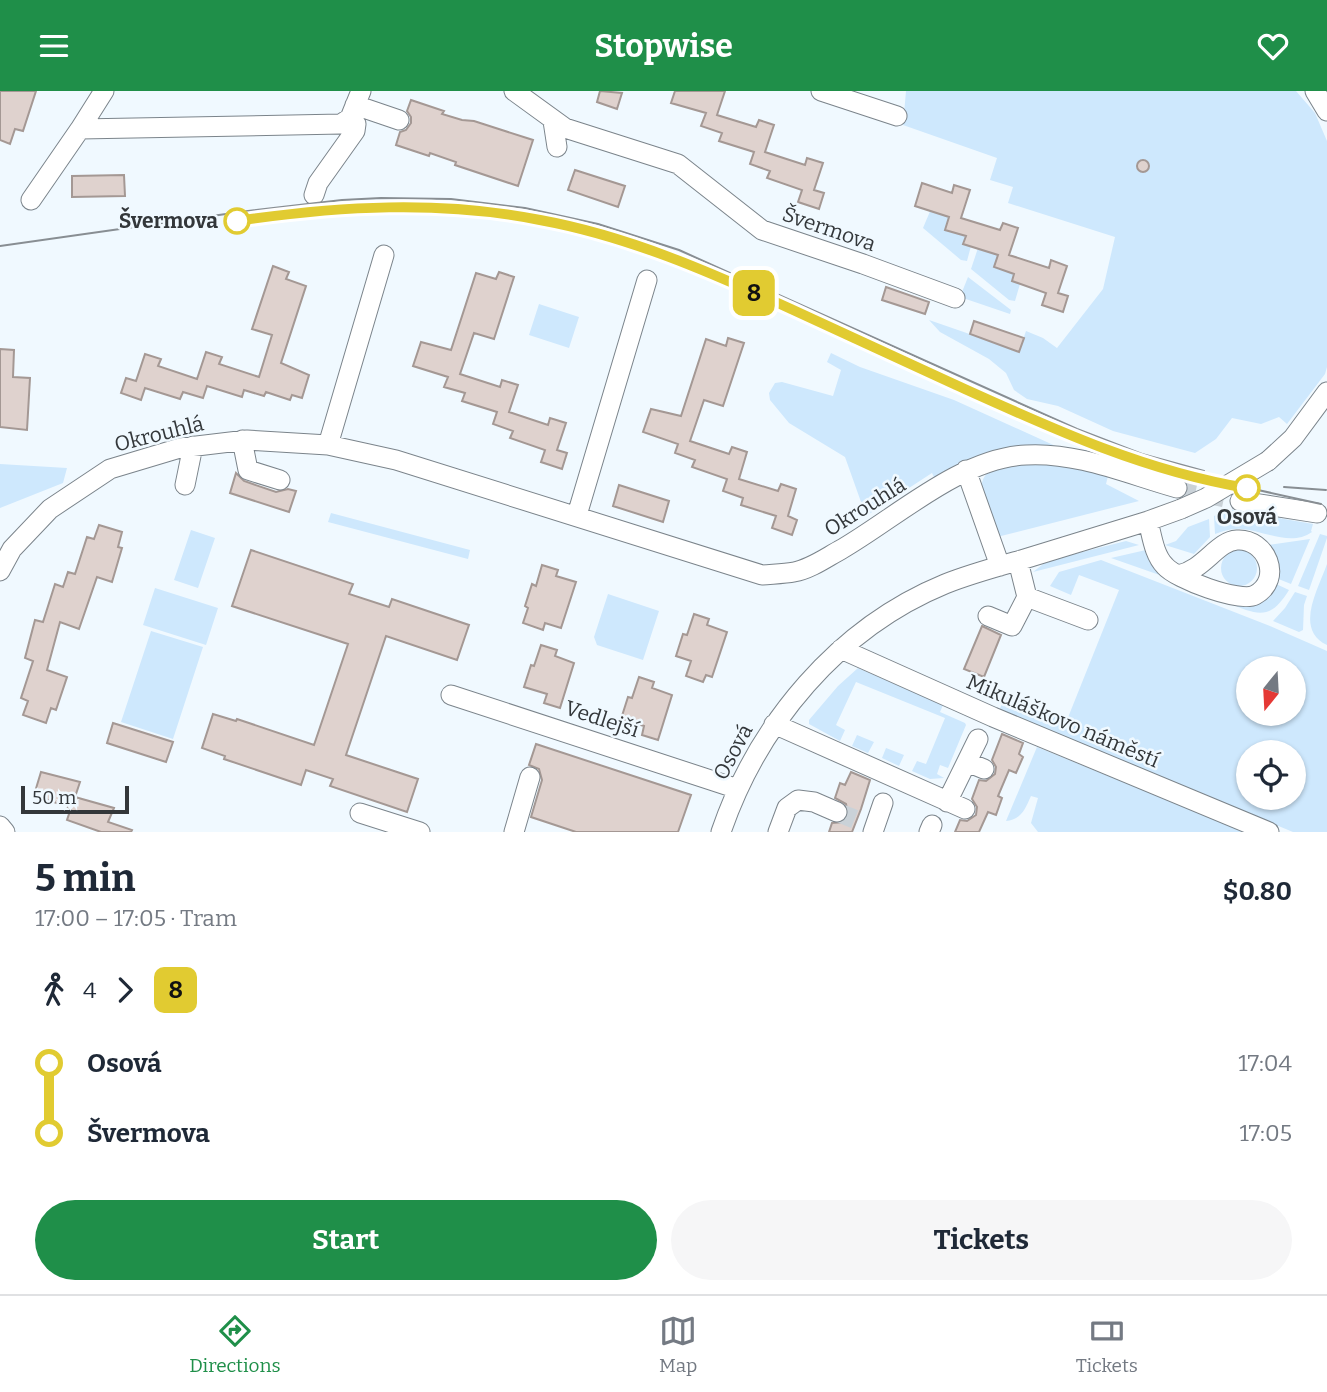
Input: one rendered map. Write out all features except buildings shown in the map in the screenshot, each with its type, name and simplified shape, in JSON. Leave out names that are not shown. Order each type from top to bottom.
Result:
[{"type":"street","points":[[31,200],[104,91]]},
{"type":"street","name":"Švermova","points":[[514,91],[565,128],[678,164],[762,230],[955,298]]},
{"type":"street","points":[[821,91],[868,99],[897,116]]},
{"type":"street","points":[[1315,91],[1327,111]]},
{"type":"street","points":[[80,129],[341,124],[350,118],[357,107]]},
{"type":"street","points":[[357,107],[399,120]]},
{"type":"street","points":[[314,195],[318,183],[355,131],[357,107]]},
{"type":"street","points":[[554,121],[557,147]]},
{"type":"street","points":[[328,445],[384,255]]},
{"type":"street","points":[[577,516],[648,280]]},
{"type":"street","name":"Osová","points":[[721,832],[738,789],[774,724],[799,691],[841,649],[891,611],[945,584],[1148,521],[1206,498],[1283,449],[1327,392]]},
{"type":"street","points":[[242,440],[248,470],[280,480]]},
{"type":"street","name":"Okrouhlá","points":[[0,571],[12,549],[50,509],[110,469],[193,446],[242,440],[328,445],[396,460],[762,575],[795,572],[819,562],[966,470],[1023,455],[1070,457],[1177,488]]},
{"type":"street","points":[[185,485],[193,446]]},
{"type":"street","points":[[966,470],[1027,597],[1088,620]]},
{"type":"street","points":[[1240,501],[1317,513]]},
{"type":"street","points":[[1148,521],[1158,556],[1165,568],[1178,575]]},
{"type":"street","points":[[988,616],[1012,626],[1027,597]]},
{"type":"street","name":"Mikuláškovo náměstí","points":[[841,649],[1269,832]]},
{"type":"street","name":"Vedlejší","points":[[452,695],[738,789]]},
{"type":"street","points":[[774,724],[956,805],[975,766],[978,739]]},
{"type":"street","points":[[514,832],[530,777]]},
{"type":"street","points":[[778,832],[786,808],[798,800],[814,802],[837,812]]},
{"type":"street","points":[[872,828],[883,803]]},
{"type":"street","points":[[360,813],[420,832]]},
{"type":"street","points":[[0,826],[5,832]]},
{"type":"shaded area","points":[[906,91],[1296,91],[1315,113],[1327,141],[1327,367],[1325,374],[1287,424],[1279,417],[1261,424],[1232,418],[1216,439],[1195,453],[1113,431],[1058,406],[1027,399],[1014,390],[1006,373],[989,359],[940,332],[929,320],[1019,351],[1026,331],[1057,348],[1103,289],[1115,237],[1008,203],[1013,187],[990,180],[997,158],[903,125]]},
{"type":"shaded area","points":[[931,209],[950,215],[945,230],[966,236],[963,244],[971,246],[967,261],[961,260],[923,228]]},
{"type":"shaded area","points":[[978,248],[999,252],[994,267],[1014,274],[1012,281],[1020,284],[1015,301],[1009,300],[971,269]]},
{"type":"shaded area","points":[[968,277],[1011,310],[1010,314],[960,297]]},
{"type":"shaded area","points":[[539,304],[579,317],[569,348],[529,335]]},
{"type":"shaded area","points":[[831,353],[860,367],[954,400],[1060,448],[935,479],[932,473],[866,516],[845,457],[789,423],[770,400],[769,393],[775,383],[782,382],[833,396],[841,370],[827,362]]},
{"type":"shaded area","points":[[1017,463],[1058,463],[1108,476],[1106,484],[1139,501],[997,537],[984,503],[982,484],[990,471]]},
{"type":"shaded area","points":[[0,464],[67,468],[63,483],[0,508]]},
{"type":"shaded area","points":[[1228,509],[1313,524],[1312,532],[1295,538],[1239,529],[1215,534],[1214,516]]},
{"type":"shaded area","points":[[331,513],[470,550],[468,559],[328,522]]},
{"type":"shaded area","points":[[1209,519],[1210,537],[1194,554],[1165,545],[1176,541],[1188,527]]},
{"type":"shaded area","points":[[191,530],[215,538],[198,588],[174,580]]},
{"type":"shaded area","points":[[1320,534],[1327,538],[1309,590],[1298,586]]},
{"type":"shaded area","points":[[1310,539],[1291,584],[1276,578],[1269,545]]},
{"type":"shaded area","points":[[1126,541],[1139,545],[1033,572],[1047,561]]},
{"type":"shaded area","points":[[1146,550],[1171,579],[1111,558]]},
{"type":"shaded area","points":[[1239,550],[1252,555],[1257,568],[1252,581],[1239,586],[1226,581],[1221,568],[1226,555]]},
{"type":"shaded area","points":[[1101,560],[1327,651],[1327,832],[1293,832],[1240,810],[1306,810],[1306,740],[1236,740],[1236,809],[999,711],[1005,696],[1067,720],[1119,590],[1079,575],[1071,595],[1050,586],[1059,572]]},
{"type":"shaded area","points":[[1327,564],[1327,645],[1317,638],[1310,619],[1314,597]]},
{"type":"shaded area","points":[[1274,583],[1289,590],[1276,607],[1269,611],[1255,612],[1228,603]]},
{"type":"shaded area","points":[[155,588],[218,608],[206,645],[143,625]]},
{"type":"shaded area","points":[[1295,592],[1307,596],[1303,630],[1299,632],[1273,621]]},
{"type":"shaded area","points":[[608,594],[659,611],[643,660],[597,645],[594,637]]},
{"type":"shaded area","points":[[151,631],[203,647],[173,739],[121,722]]},
{"type":"shaded area","points":[[858,668],[943,705],[940,712],[965,723],[948,768],[940,765],[937,774],[944,778],[930,779],[912,771],[917,761],[926,764],[945,718],[856,682],[836,725],[845,730],[840,741],[809,724],[809,720],[838,686]]},
{"type":"shaded area","points":[[857,735],[874,742],[868,753],[852,746]]},
{"type":"shaded area","points":[[1037,747],[1246,832],[1038,832],[1031,823],[1038,798],[1031,796],[1019,816],[1006,821]]},
{"type":"shaded area","points":[[886,748],[904,755],[899,766],[882,758]]},
{"type":"tunnel","points":[[1177,488],[1240,501]]},
{"type":"tunnel","points":[[837,812],[857,820]]},
{"type":"tram line","points":[[0,246],[342,200],[451,199],[525,208],[598,224],[679,250],[1077,429],[1142,454],[1204,471]]},
{"type":"tram line","name":"8","points":[[237,221],[360,208],[448,208],[541,220],[599,234],[652,250],[722,278],[1086,443],[1152,465],[1247,488]]},
{"type":"tram line","points":[[1284,487],[1326,490]]},
{"type":"tram line","points":[[1258,490],[1321,504]]},
{"type":"place","name":"Švermova","points":[[237,221]]},
{"type":"place","name":"Osová","points":[[1247,488]]}]
